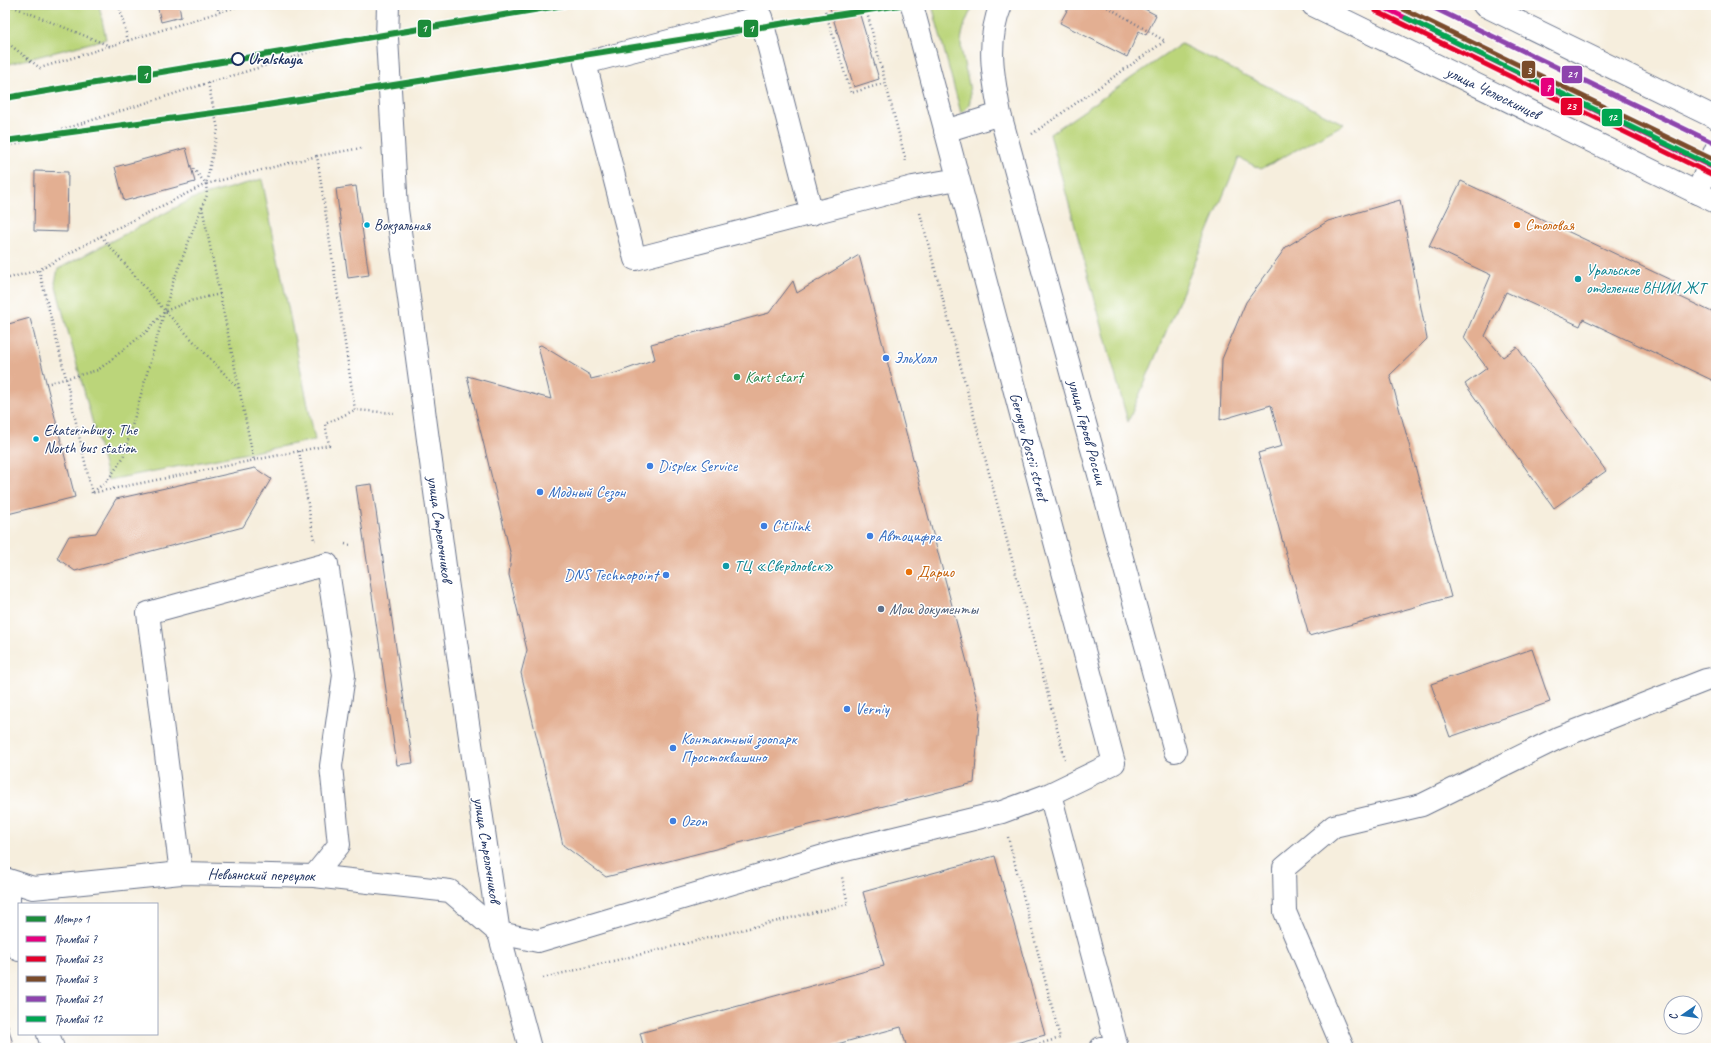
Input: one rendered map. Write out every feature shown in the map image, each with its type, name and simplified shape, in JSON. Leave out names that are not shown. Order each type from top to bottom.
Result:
[{"type":"street","name":"улица Стрелочников","points":[[388,5],[387,38],[396,209],[447,582],[499,933],[530,1048]]},
{"type":"street","points":[[912,5],[945,131],[1000,114]]},
{"type":"street","name":"улица Героев России","points":[[1001,5],[996,17],[992,42],[992,75],[1000,114],[1175,750]]},
{"type":"street","name":"улица Челюскинцев","points":[[1313,5],[1707,197]]},
{"type":"street","points":[[1484,5],[1716,118]]},
{"type":"street","points":[[812,214],[761,17],[585,63],[635,259],[812,214],[913,187],[958,179]]},
{"type":"street","name":"Geroyev Rossii street","points":[[945,131],[1114,763],[1050,794]]},
{"type":"street","points":[[1707,197],[1716,148]]},
{"type":"street","points":[[181,873],[148,613],[327,564],[344,675],[331,766],[339,845],[314,876]]},
{"type":"street","points":[[1343,1048],[1285,912],[1284,868],[1334,826],[1422,805],[1558,738],[1706,680],[1716,678]]},
{"type":"street","points":[[499,933],[538,941],[837,852],[1002,812],[1050,794],[1116,1044],[1101,1048]]},
{"type":"street","name":"Невьянский переулок","points":[[6,881],[34,888],[181,873],[314,876],[450,891],[499,933]]},
{"type":"street","points":[[6,881],[9,921],[18,947]]},
{"type":"street","points":[[48,1035],[53,1048]]},
{"type":"path","points":[[9,5],[111,46]]},
{"type":"path","points":[[119,5],[128,41]]},
{"type":"path","points":[[217,5],[219,13]]},
{"type":"path","points":[[5,41],[40,68],[242,5]]},
{"type":"path","points":[[865,5],[906,163]]},
{"type":"path","points":[[1026,138],[1165,41],[1104,5]]},
{"type":"path","points":[[825,11],[851,93],[885,82]]},
{"type":"path","points":[[5,148],[317,50]]},
{"type":"path","points":[[92,493],[108,480],[123,458],[172,285],[207,195],[206,184],[218,129],[208,83]]},
{"type":"path","points":[[5,279],[39,270],[101,236],[206,184],[316,156],[361,148]]},
{"type":"path","points":[[316,156],[356,410]]},
{"type":"path","points":[[191,166],[206,184]]},
{"type":"path","points":[[202,207],[254,461]]},
{"type":"path","points":[[920,212],[1067,766]]},
{"type":"path","points":[[101,236],[165,311],[239,388]]},
{"type":"path","points":[[39,270],[66,378],[92,493]]},
{"type":"path","points":[[46,384],[98,370],[147,331],[165,311],[190,301],[220,294]]},
{"type":"path","points":[[92,493],[329,445],[325,424],[356,410],[394,413]]},
{"type":"path","points":[[299,451],[314,540],[322,541]]},
{"type":"path","points":[[343,544],[350,545]]},
{"type":"path","points":[[1002,812],[1060,1038],[1024,1048]]},
{"type":"green space","points":[[5,5],[99,5],[106,39],[5,65]]},
{"type":"green space","points":[[932,5],[974,5],[962,33],[961,50],[968,80],[970,101],[969,105],[961,113]]},
{"type":"green space","points":[[1181,44],[1344,124],[1261,169],[1239,158],[1128,422],[1050,134]]},
{"type":"green space","points":[[262,179],[315,440],[108,480],[55,283],[58,269],[194,198]]},
{"type":"building","points":[[157,5],[179,5],[181,17],[161,22]]},
{"type":"building","points":[[840,5],[857,5],[879,79],[854,87],[830,8]]},
{"type":"building","points":[[1070,5],[1137,5],[1156,15],[1146,35],[1139,31],[1127,57],[1060,23]]},
{"type":"building","points":[[186,148],[195,182],[124,201],[115,167]]},
{"type":"building","points":[[35,171],[68,172],[67,232],[34,231]]},
{"type":"building","name":"Уральское отделение ВНИИ ЖТ","points":[[1461,181],[1675,282],[1670,292],[1716,314],[1716,382],[1583,319],[1580,326],[1506,292],[1485,336],[1503,357],[1517,347],[1606,471],[1554,508],[1465,384],[1487,368],[1464,338],[1491,275],[1429,246]]},
{"type":"building","points":[[356,186],[369,275],[348,278],[336,189]]},
{"type":"building","points":[[1400,200],[1427,339],[1390,375],[1451,597],[1309,636],[1258,453],[1282,446],[1271,405],[1220,420],[1222,359],[1246,302],[1286,247],[1328,221]]},
{"type":"building","name":"ТЦ «Свердловск»","points":[[859,255],[980,711],[974,783],[606,877],[563,845],[521,673],[527,650],[509,575],[511,556],[467,376],[551,399],[538,346],[541,345],[590,375],[591,379],[616,373],[655,359],[651,344],[769,313],[793,281],[797,293]]},
{"type":"building","points":[[30,318],[75,497],[8,514],[5,503],[5,325]]},
{"type":"building","points":[[255,468],[271,479],[243,527],[75,571],[57,558],[69,536],[96,533],[116,499]]},
{"type":"building","points":[[372,484],[413,763],[397,765],[356,486]]},
{"type":"building","points":[[1532,649],[1550,702],[1450,737],[1431,684]]},
{"type":"building","points":[[995,856],[1045,1035],[998,1048],[907,1048],[901,1027],[822,1048],[644,1048],[640,1033],[884,966],[863,892]]},
{"type":"building","points":[[5,1023],[7,1023],[13,1044],[5,1047]]},
{"type":"metro line","name":"1","points":[[5,98],[564,5]]},
{"type":"metro line","name":"1","points":[[5,141],[242,109],[900,5]]},
{"type":"tram line","name":"7","points":[[1379,5],[1716,169]]},
{"type":"tram line","name":"3","points":[[1395,5],[1716,161]]},
{"type":"tram line","name":"21","points":[[1428,5],[1716,144]]},
{"type":"tram line","name":"23","points":[[1376,11],[1713,175]]},
{"type":"tram line","name":"12","points":[[1406,18],[1710,165]]},
{"type":"place","name":"Uralskaya","points":[[238,59]]},
{"type":"place","name":"Вокзальная","points":[[367,225]]},
{"type":"place","name":"Столовая","points":[[1517,225]]},
{"type":"place","name":"Уральское отделение ВНИИ ЖТ","points":[[1578,279]]},
{"type":"place","name":"ЭльХолл","points":[[886,358]]},
{"type":"place","name":"Kart start","points":[[737,377]]},
{"type":"place","name":"Ekaterinburg. The North bus station","points":[[36,439]]},
{"type":"place","name":"Displex Service","points":[[650,466]]},
{"type":"place","name":"Модный Сезон","points":[[540,492]]},
{"type":"place","name":"Citilink","points":[[764,526]]},
{"type":"place","name":"Автоцифра","points":[[870,536]]},
{"type":"place","name":"ТЦ «Свердловск»","points":[[726,566]]},
{"type":"place","name":"Дарио","points":[[909,572]]},
{"type":"place","name":"DNS Technopoint","points":[[666,575]]},
{"type":"place","name":"Мои документы","points":[[881,609]]},
{"type":"place","name":"Verniy","points":[[847,709]]},
{"type":"place","name":"Контактный зоопарк Простоквашино","points":[[673,748]]},
{"type":"place","name":"Ozon","points":[[673,821]]}]
